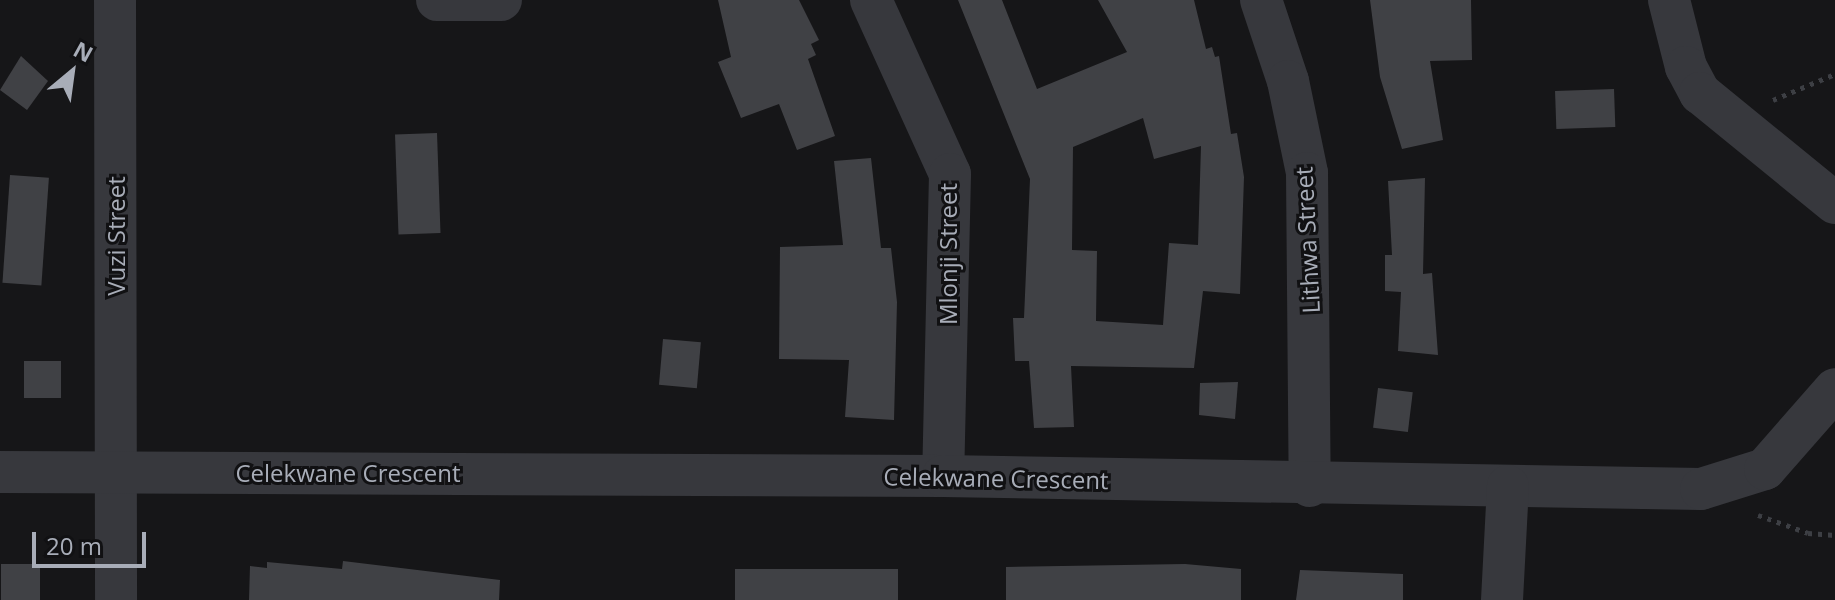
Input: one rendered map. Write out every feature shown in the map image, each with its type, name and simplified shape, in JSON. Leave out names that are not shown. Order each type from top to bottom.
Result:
[{"type":"street","name":"Vuzi Street","points":[[115,0],[116,600]]},
{"type":"street","points":[[437,0],[501,0]]},
{"type":"street","name":"Mlonji Street","points":[[871,0],[950,174],[943,476]]},
{"type":"street","name":"Lithwa Street","points":[[1261,0],[1288,81],[1307,173],[1310,486]]},
{"type":"street","points":[[1669,0],[1686,67],[1700,93],[1835,203]]},
{"type":"street","name":"Celekwane Crescent","points":[[0,472],[943,476],[1310,486],[1701,489],[1765,469],[1835,389]]},
{"type":"street","points":[[1502,600],[1508,486]]},
{"type":"path","points":[[1730,120],[1835,74]]},
{"type":"path","points":[[1731,481],[1748,512],[1808,533],[1835,535]]},
{"type":"building","points":[[718,0],[799,0],[819,40],[811,44],[816,55],[808,59],[835,136],[797,150],[779,104],[741,118],[718,62],[731,57]]},
{"type":"building","points":[[958,0],[1002,0],[1037,89],[1127,52],[1098,0],[1194,0],[1206,49],[1212,47],[1215,57],[1219,56],[1231,134],[1237,133],[1244,177],[1240,294],[1203,291],[1194,368],[1071,366],[1074,427],[1034,428],[1029,361],[1015,361],[1013,318],[1024,318],[1030,179]],"holes":[[[1143,118],[1154,159],[1201,146],[1198,245],[1169,243],[1163,325],[1096,321],[1097,251],[1072,250],[1073,147]]]},
{"type":"building","points":[[1370,0],[1471,0],[1472,60],[1430,61],[1443,140],[1402,149],[1380,77]]},
{"type":"building","points":[[21,56],[48,81],[27,110],[0,90]]},
{"type":"building","points":[[1614,89],[1615,127],[1556,129],[1555,91]]},
{"type":"building","points":[[437,133],[440,233],[399,234],[395,134]]},
{"type":"building","points":[[871,158],[881,248],[891,248],[897,302],[894,420],[845,417],[849,360],[779,359],[780,247],[843,245],[834,161]]},
{"type":"building","points":[[10,175],[49,178],[41,285],[2,283]]},
{"type":"building","points":[[1425,178],[1423,274],[1432,273],[1438,355],[1398,351],[1401,292],[1385,291],[1385,255],[1392,255],[1388,181]]},
{"type":"building","points":[[663,339],[701,342],[697,388],[659,385]]},
{"type":"building","points":[[24,361],[61,361],[61,398],[24,398]]},
{"type":"building","points":[[1238,382],[1235,419],[1199,415],[1200,383]]},
{"type":"building","points":[[1378,388],[1413,392],[1408,432],[1373,428]]},
{"type":"building","points":[[343,561],[500,580],[499,600],[249,600],[250,566],[267,568],[267,562],[342,569]]},
{"type":"building","points":[[1,564],[40,564],[40,600],[1,600]]},
{"type":"building","points":[[1185,564],[1241,569],[1241,600],[1006,600],[1006,567]]},
{"type":"building","points":[[735,569],[898,569],[898,600],[735,600]]},
{"type":"building","points":[[1300,570],[1403,574],[1403,600],[1296,600]]}]
